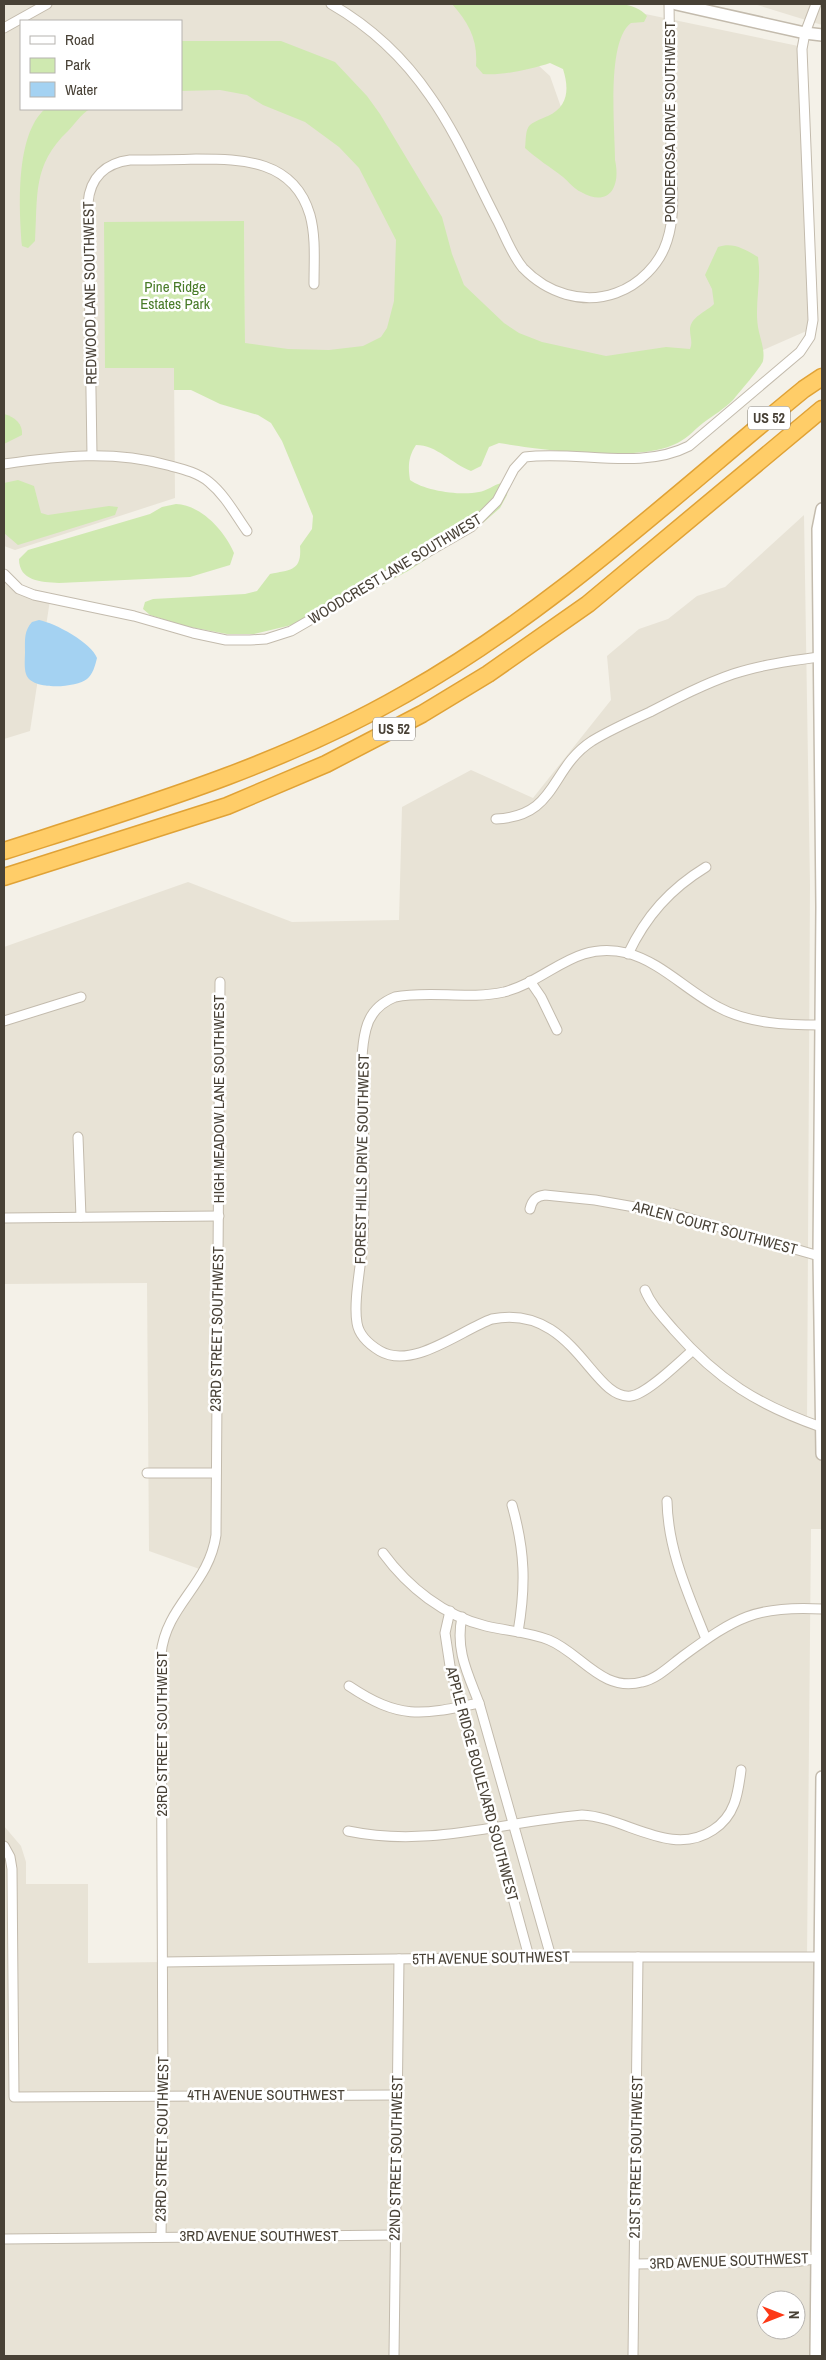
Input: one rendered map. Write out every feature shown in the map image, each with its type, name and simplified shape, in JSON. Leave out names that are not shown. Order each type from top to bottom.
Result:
[{"type":"highway","name":"US 52","points":[[4,851],[128,811],[260,765],[404,695],[516,624],[546,602],[796,395],[822,378]]},
{"type":"highway","name":"US 52","points":[[4,877],[228,806],[326,764],[422,714],[488,674],[588,604],[822,408]]},
{"type":"street","points":[[4,28],[48,4]]},
{"type":"street","name":"PONDEROSA DRIVE SOUTHWEST","points":[[331,4],[348,13],[382,40],[406,65],[430,96],[524,268],[550,289],[570,296],[588,297],[616,293],[632,285],[650,269],[667,242],[672,207],[669,4]]},
{"type":"street","points":[[676,4],[804,33],[822,35]]},
{"type":"street","name":"WOODCREST LANE SOUTHWEST","points":[[4,574],[19,589],[50,600],[134,616],[193,633],[226,640],[266,638],[291,631],[470,527],[497,501],[514,469],[525,457],[646,457],[671,454],[689,446],[800,352],[810,337],[813,320],[802,49],[804,33],[816,4]]},
{"type":"street","name":"REDWOOD LANE SOUTHWEST","points":[[92,454],[88,202],[94,181],[105,168],[121,161],[130,160],[229,159],[258,163],[274,170],[290,183],[307,208],[314,236],[314,284]]},
{"type":"street","points":[[4,464],[52,457],[92,454],[144,459],[182,468],[202,477],[217,489],[246,531]]},
{"type":"street","points":[[822,509],[818,528],[822,907],[819,1256],[822,1454]]},
{"type":"street","points":[[496,819],[520,816],[536,808],[576,755],[604,734],[703,686],[732,675],[818,657]]},
{"type":"street","points":[[628,954],[647,918],[659,903],[687,878],[706,867]]},
{"type":"street","name":"FOREST HILLS DRIVE SOUTHWEST","points":[[692,1351],[645,1390],[632,1396],[627,1396],[608,1388],[560,1335],[547,1326],[531,1320],[506,1317],[492,1319],[416,1354],[401,1357],[381,1352],[368,1343],[359,1330],[356,1316],[363,1225],[362,1070],[364,1042],[369,1020],[379,1006],[395,997],[504,992],[530,981],[577,955],[605,951],[628,954],[654,966],[730,1013],[775,1023],[821,1025]]},
{"type":"street","points":[[530,981],[544,1003],[557,1030]]},
{"type":"street","name":"HIGH MEADOW LANE SOUTHWEST","points":[[218,1216],[220,982]]},
{"type":"street","points":[[4,1020],[81,997]]},
{"type":"street","points":[[78,1137],[81,1217]]},
{"type":"street","name":"ARLEN COURT SOUTHWEST","points":[[530,1209],[532,1201],[540,1195],[633,1206],[687,1217],[819,1256]]},
{"type":"street","points":[[4,1218],[218,1216]]},
{"type":"street","name":"23RD STREET SOUTHWEST","points":[[161,2237],[163,1962],[161,1654],[162,1641],[170,1622],[205,1570],[212,1554],[216,1535],[218,1216]]},
{"type":"street","points":[[645,1290],[660,1314],[706,1365],[737,1388],[793,1416],[821,1426]]},
{"type":"street","points":[[147,1473],[216,1473]]},
{"type":"street","points":[[667,1501],[667,1522],[675,1561],[706,1639]]},
{"type":"street","points":[[512,1505],[521,1535],[524,1571],[524,1596],[518,1632]]},
{"type":"street","points":[[383,1553],[408,1583],[462,1618],[483,1625],[549,1640],[569,1651],[606,1679],[628,1684],[640,1683],[653,1678],[731,1623],[769,1610],[790,1607],[822,1609]]},
{"type":"street","name":"APPLE RIDGE BOULEVARD SOUTHWEST","points":[[450,1611],[446,1623],[446,1648],[529,1957]]},
{"type":"street","name":"APPLE RIDGE BOULEVARD SOUTHWEST","points":[[462,1618],[458,1637],[463,1664],[479,1704],[550,1957]]},
{"type":"street","points":[[349,1686],[381,1705],[406,1712],[433,1712],[479,1704]]},
{"type":"street","points":[[348,1831],[381,1836],[415,1838],[494,1829],[568,1816],[596,1816],[663,1838],[680,1841],[691,1840],[710,1832],[728,1816],[736,1802],[741,1770]]},
{"type":"street","points":[[816,2356],[820,2258],[822,1777]]},
{"type":"street","name":"4TH AVENUE SOUTHWEST","points":[[4,1846],[10,1857],[12,1869],[14,2097],[163,2095],[397,2096]]},
{"type":"street","name":"5TH AVENUE SOUTHWEST","points":[[163,1962],[529,1957],[820,1957]]},
{"type":"street","name":"21ST STREET SOUTHWEST","points":[[633,2356],[638,1957]]},
{"type":"street","name":"22ND STREET SOUTHWEST","points":[[394,2356],[399,1959]]},
{"type":"street","name":"3RD AVENUE SOUTHWEST","points":[[4,2239],[395,2235]]},
{"type":"street","name":"3RD AVENUE SOUTHWEST","points":[[635,2264],[793,2262],[820,2258]]},
{"type":"shaded area","points":[[4,4],[471,4],[550,76],[585,175],[607,6],[803,47],[811,329],[756,353],[403,363],[245,346],[244,221],[105,368],[174,368],[175,498],[15,550],[4,546]]},
{"type":"shaded area","points":[[754,4],[822,4],[822,25]]},
{"type":"shaded area","points":[[804,515],[810,885],[807,1426],[821,1427],[822,1348],[822,1529],[811,1529],[807,1957],[820,1957],[822,1777],[822,2356],[4,2356],[4,1826],[21,1846],[26,1862],[26,1884],[88,1884],[88,1963],[163,1962],[162,1641],[205,1571],[149,1551],[147,1283],[4,1284],[4,947],[188,882],[292,922],[399,920],[402,807],[471,770],[533,798],[611,700],[607,656],[639,629],[668,619],[697,596],[725,587]]},
{"type":"shaded area","points":[[4,574],[13,584],[50,600],[30,731],[4,739]]},
{"type":"green space","points":[[452,4],[622,4],[636,8],[647,16],[644,22],[631,23],[623,33],[618,48],[614,87],[616,179],[611,192],[599,198],[578,191],[525,148],[528,127],[555,112],[564,102],[566,83],[563,69],[550,63],[516,72],[483,74],[476,66],[474,40],[468,25]]},
{"type":"green space","name":"Pine Ridge Estates Park","points":[[182,41],[281,41],[335,62],[367,96],[380,114],[442,217],[452,254],[464,285],[504,323],[519,333],[542,342],[606,356],[666,347],[690,349],[691,325],[699,315],[714,304],[712,289],[705,275],[718,247],[734,246],[753,254],[758,257],[759,267],[757,316],[764,354],[762,364],[740,392],[726,406],[682,441],[657,450],[636,453],[588,453],[538,449],[499,443],[489,447],[481,466],[471,471],[438,451],[416,445],[409,462],[410,480],[434,490],[463,493],[482,491],[501,483],[508,488],[507,495],[500,508],[484,522],[408,571],[321,618],[254,634],[227,634],[185,626],[150,615],[143,609],[145,602],[153,599],[245,594],[257,591],[270,574],[289,570],[297,565],[300,546],[312,529],[313,516],[282,441],[271,423],[258,415],[220,404],[191,390],[174,390],[174,368],[105,368],[104,222],[244,221],[245,343],[288,349],[329,350],[363,346],[381,337],[387,328],[394,301],[396,240],[359,168],[339,147],[305,122],[263,105],[247,95],[220,90],[182,91]]},
{"type":"green space","points":[[44,110],[88,110],[56,144],[48,156],[39,182],[37,195],[35,241],[28,248],[22,246],[20,213],[21,173],[28,136],[35,121]]},
{"type":"green space","points":[[4,414],[18,422],[22,435],[4,444]]},
{"type":"green space","points":[[18,480],[34,486],[41,513],[48,515],[109,506],[118,507],[115,515],[18,545],[4,533],[4,483]]},
{"type":"green space","points":[[176,504],[185,505],[203,514],[218,528],[225,536],[234,553],[230,565],[190,577],[59,583],[32,579],[23,572],[20,566],[19,559],[28,550],[150,514],[162,507]]},
{"type":"water","points":[[39,620],[72,634],[94,652],[97,658],[95,667],[87,679],[74,684],[54,686],[36,683],[30,679],[25,669],[26,635],[32,622]]}]
